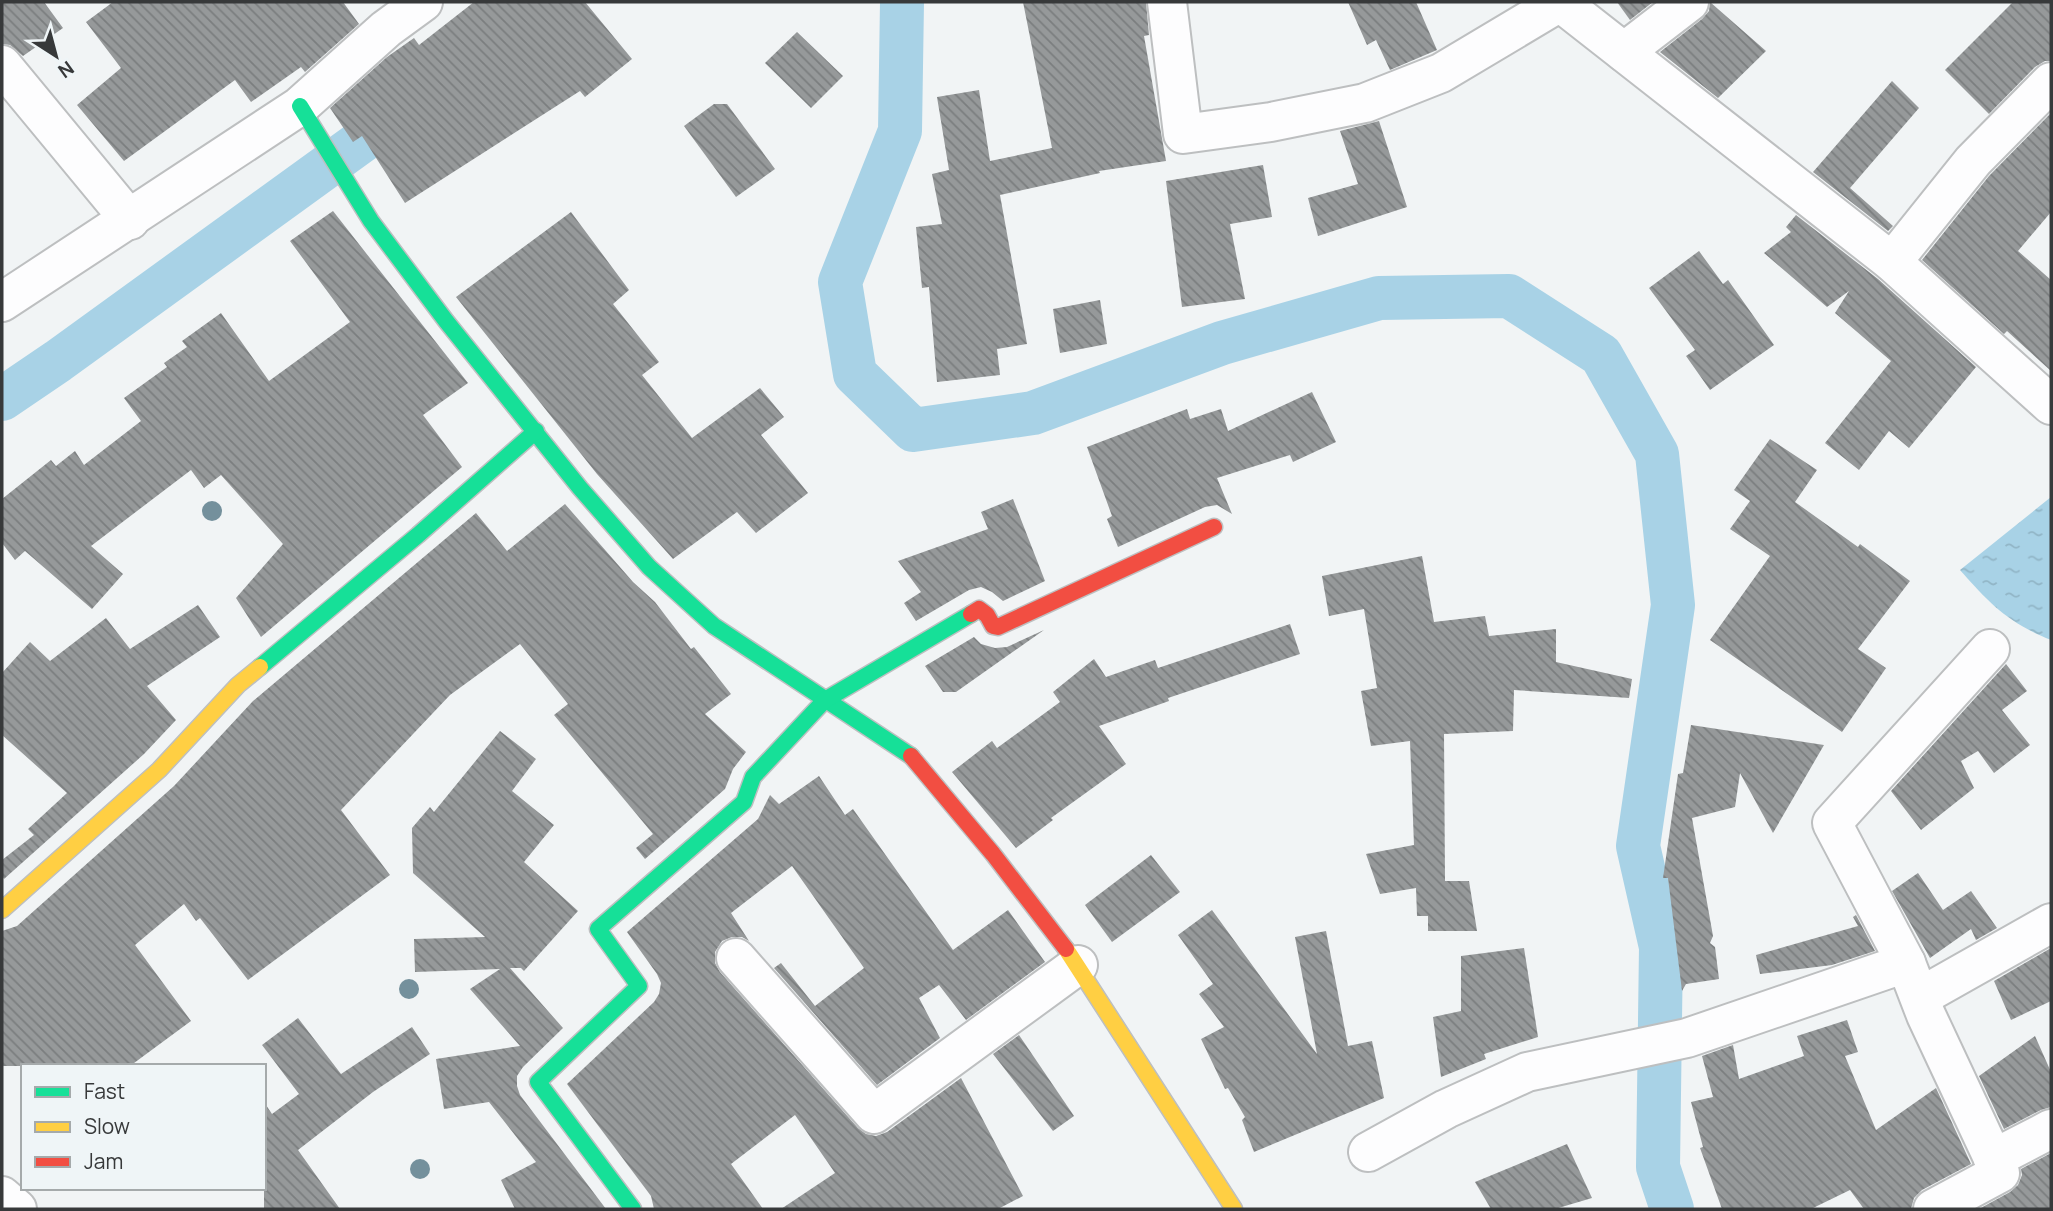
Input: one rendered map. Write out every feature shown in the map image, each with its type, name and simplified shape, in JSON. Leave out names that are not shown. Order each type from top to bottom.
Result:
[{"type":"street","points":[[2,302],[300,106],[386,29],[423,2]]},
{"type":"street","points":[[1167,2],[1183,134],[1271,122],[1365,103],[1441,73],[1560,2],[1892,262],[2051,405]]},
{"type":"street","points":[[1624,52],[1689,2]]},
{"type":"street","points":[[2,65],[130,220]]},
{"type":"street","points":[[1892,262],[1973,161],[2051,82]]},
{"type":"street","points":[[300,106],[371,220],[446,321],[580,488],[649,567],[715,626],[908,752],[993,854],[1078,965],[1234,1209]]},
{"type":"street","points":[[2,910],[159,770],[238,685],[418,536],[536,431]]},
{"type":"street","points":[[633,1209],[538,1082],[639,986],[598,929],[744,802],[753,778],[825,700],[979,609],[987,615],[993,626],[1005,625],[1214,527]]},
{"type":"street","points":[[1933,1209],[2000,1173],[1913,980],[1832,824],[1990,649]]},
{"type":"street","points":[[1368,1152],[1446,1109],[1527,1072],[1688,1038],[1913,980],[2051,923]]},
{"type":"street","points":[[736,958],[874,1114],[1078,965]]},
{"type":"street","points":[[1993,1159],[2051,1129]]},
{"type":"street","points":[[2,1196],[17,1209]]},
{"type":"water","points":[[2051,497],[2051,640],[2011,619],[1960,570]]},
{"type":"building","points":[[2,2],[44,2],[63,28],[23,56],[10,45],[2,44]]},
{"type":"building","points":[[113,2],[343,2],[359,24],[305,72],[301,67],[251,102],[235,80],[124,161],[77,105],[121,68],[86,22]]},
{"type":"building","points":[[474,2],[585,2],[632,59],[585,97],[580,91],[405,203],[362,136],[353,142],[330,108],[387,57],[414,38],[419,45]]},
{"type":"building","points":[[1023,2],[1146,2],[1149,35],[1144,36],[1166,161],[1099,171],[1100,173],[1000,195],[1027,344],[997,349],[1000,375],[937,382],[929,287],[922,288],[916,227],[942,224],[932,174],[949,170],[937,97],[979,90],[990,161],[1052,148]]},
{"type":"building","points":[[1348,2],[1416,2],[1437,50],[1390,70],[1376,40],[1367,45]]},
{"type":"building","points":[[1617,2],[1653,2],[1630,20]]},
{"type":"building","points":[[1710,2],[1766,51],[1718,98],[1660,52],[1702,19],[1709,11]]},
{"type":"building","points":[[2013,2],[2051,2],[2051,61],[2045,61],[2035,67],[1989,114],[1945,70]]},
{"type":"building","points":[[797,32],[843,76],[811,108],[765,63]]},
{"type":"building","points":[[1892,81],[1919,108],[1850,188],[1893,226],[1888,231],[1813,172]]},
{"type":"building","points":[[714,104],[727,104],[775,169],[736,197],[684,126]]},
{"type":"building","points":[[2051,113],[2051,212],[2018,251],[2051,280],[2051,371],[2007,331],[2004,334],[1922,260],[1989,176]]},
{"type":"building","points":[[1379,121],[1407,207],[1318,236],[1308,198],[1358,184],[1340,131]]},
{"type":"building","points":[[1263,165],[1272,217],[1230,224],[1245,299],[1182,307],[1166,181]]},
{"type":"building","points":[[333,211],[468,383],[423,415],[462,467],[261,637],[236,598],[283,544],[221,475],[204,488],[191,470],[91,546],[123,574],[92,609],[25,551],[15,560],[2,543],[2,499],[51,460],[56,466],[75,451],[84,465],[141,421],[124,398],[167,367],[164,363],[187,347],[182,341],[221,313],[269,381],[350,322],[290,241]]},
{"type":"building","points":[[571,212],[629,290],[613,304],[659,362],[642,375],[692,438],[760,388],[784,417],[761,435],[808,493],[756,533],[737,512],[673,559],[597,474],[456,297]]},
{"type":"building","points":[[1796,215],[1878,279],[1976,367],[1909,448],[1889,431],[1859,470],[1825,443],[1891,361],[1835,313],[1849,291],[1827,307],[1764,253],[1791,232],[1786,227]]},
{"type":"building","points":[[1699,251],[1723,284],[1728,280],[1774,345],[1710,390],[1686,356],[1695,350],[1649,288]]},
{"type":"building","points":[[1100,300],[1107,344],[1060,353],[1053,309]]},
{"type":"building","points":[[1312,392],[1336,442],[1293,462],[1290,455],[1217,478],[1232,514],[1217,505],[1205,507],[1118,547],[1107,519],[1112,516],[1087,447],[1187,409],[1190,419],[1221,409],[1228,431]]},
{"type":"building","points":[[1770,439],[1817,470],[1795,502],[1858,547],[1860,544],[1910,581],[1858,649],[1886,668],[1842,732],[1710,640],[1770,556],[1730,529],[1750,501],[1734,490]]},
{"type":"building","points":[[1013,499],[1045,581],[1003,601],[981,587],[969,590],[916,621],[904,603],[921,592],[898,561],[988,529],[981,512]]},
{"type":"building","points":[[565,504],[633,582],[655,602],[691,649],[694,647],[731,694],[705,714],[746,752],[733,769],[725,789],[645,859],[636,848],[653,834],[554,715],[568,704],[520,644],[450,695],[341,810],[390,875],[248,980],[200,918],[196,921],[184,904],[135,945],[191,1021],[133,1064],[2,1066],[2,931],[17,926],[174,786],[253,701],[476,513],[507,551]]},
{"type":"building","points":[[1422,556],[1434,622],[1485,616],[1489,636],[1556,629],[1556,662],[1632,679],[1629,698],[1514,690],[1513,731],[1444,734],[1445,881],[1469,881],[1477,931],[1428,931],[1428,916],[1417,916],[1416,888],[1380,894],[1366,854],[1414,845],[1410,741],[1371,746],[1361,691],[1377,688],[1364,609],[1329,616],[1322,576]]},
{"type":"building","points":[[198,605],[220,637],[147,686],[176,720],[144,754],[4,879],[2,860],[34,835],[28,829],[67,793],[2,735],[2,673],[30,642],[50,661],[106,618],[130,649]]},
{"type":"building","points":[[1290,624],[1300,654],[1168,698],[1169,701],[1099,726],[1126,764],[1051,818],[1053,820],[1016,848],[952,772],[992,741],[997,748],[1060,702],[1053,692],[1094,659],[1106,677],[1155,660],[1158,668]]},
{"type":"building","points":[[1044,630],[956,692],[943,692],[925,666],[974,637],[981,644],[995,648],[1007,647]]},
{"type":"building","points":[[2006,664],[2027,691],[2002,710],[2030,745],[1994,773],[1978,751],[1961,761],[1974,788],[1921,830],[1891,791]]},
{"type":"building","points":[[1691,725],[1824,745],[1773,833],[1740,773],[1735,807],[1692,818],[1713,936],[1710,943],[1715,947],[1719,979],[1686,984],[1682,991],[1668,878],[1663,878],[1678,774],[1683,773]]},
{"type":"building","points":[[500,731],[536,759],[512,791],[554,825],[524,862],[578,911],[524,971],[521,968],[510,968],[563,1028],[523,1067],[517,1076],[517,1086],[520,1095],[606,1209],[515,1209],[501,1180],[536,1162],[489,1102],[444,1109],[436,1059],[520,1046],[470,989],[500,969],[415,972],[414,939],[485,937],[413,873],[412,828],[430,807],[434,812]]},
{"type":"building","points":[[819,776],[845,815],[853,809],[953,950],[1008,910],[1045,962],[966,1020],[939,985],[919,998],[940,1038],[877,1085],[774,968],[781,963],[815,1006],[864,968],[792,866],[731,913],[749,941],[742,937],[732,937],[722,941],[715,952],[715,963],[720,972],[866,1134],[876,1136],[887,1132],[961,1078],[1023,1196],[998,1209],[781,1209],[835,1173],[795,1115],[731,1164],[763,1209],[654,1209],[651,1196],[567,1084],[654,1002],[659,994],[661,983],[657,974],[627,932],[758,819],[770,795],[779,804]]},
{"type":"building","points":[[1151,855],[1180,892],[1112,942],[1085,905]]},
{"type":"building","points":[[1918,873],[1943,910],[1971,891],[1997,928],[1976,940],[1971,929],[1930,958],[1892,891]]},
{"type":"building","points":[[1212,910],[1317,1054],[1295,937],[1326,931],[1348,1046],[1372,1041],[1384,1098],[1254,1152],[1242,1120],[1245,1117],[1228,1088],[1225,1089],[1201,1039],[1224,1027],[1199,994],[1213,984],[1178,935]]},
{"type":"building","points":[[1856,915],[1875,951],[1832,965],[1760,974],[1756,955],[1858,926],[1853,917]]},
{"type":"building","points":[[1524,948],[1538,1037],[1484,1054],[1486,1059],[1441,1077],[1433,1017],[1461,1011],[1461,956]]},
{"type":"building","points":[[2051,948],[2051,1001],[2011,1020],[1994,981]]},
{"type":"building","points":[[298,1018],[341,1074],[412,1027],[430,1054],[373,1092],[298,1150],[340,1209],[264,1209],[266,1105],[272,1114],[299,1094],[262,1045]]},
{"type":"building","points":[[1847,1020],[1858,1052],[1845,1056],[1876,1130],[1936,1088],[1971,1164],[1922,1190],[1914,1198],[1911,1209],[1864,1209],[1850,1190],[1811,1209],[1722,1209],[1700,1148],[1703,1147],[1691,1102],[1713,1097],[1702,1056],[1733,1045],[1739,1079],[1804,1056],[1797,1036]]},
{"type":"building","points":[[1019,1035],[1074,1116],[1053,1131],[993,1054]]},
{"type":"building","points":[[2035,1036],[2051,1072],[2051,1107],[2004,1129],[1979,1076]]},
{"type":"building","points":[[1567,1144],[1592,1198],[1555,1209],[1491,1209],[1475,1182]]},
{"type":"building","points":[[2051,1153],[2051,1209],[1979,1209],[2018,1185],[2021,1169]]},
{"type":"waterway","points":[[902,2],[900,131],[840,282],[855,374],[913,430],[1033,413],[1222,343],[1379,298],[1509,296],[1601,355],[1657,454],[1673,605],[1638,846],[1661,947],[1658,1167],[1672,1209]]},
{"type":"waterway","points":[[2,399],[413,104]]},
{"type":"traffic: fast","points":[[300,106],[371,221],[446,321],[580,488],[649,567],[714,626],[911,756]]},
{"type":"traffic: fast","points":[[260,667],[418,535],[536,431]]},
{"type":"traffic: fast","points":[[633,1209],[538,1082],[639,986],[598,929],[744,802],[753,777],[825,700],[971,614]]},
{"type":"traffic: slow","points":[[2,910],[159,770],[238,685],[260,667]]},
{"type":"traffic: slow","points":[[1066,949],[1234,1209]]},
{"type":"traffic: jam","points":[[971,614],[979,609],[987,615],[993,626],[998,627],[1214,527]]},
{"type":"traffic: jam","points":[[911,756],[993,854],[1066,949]]}]
